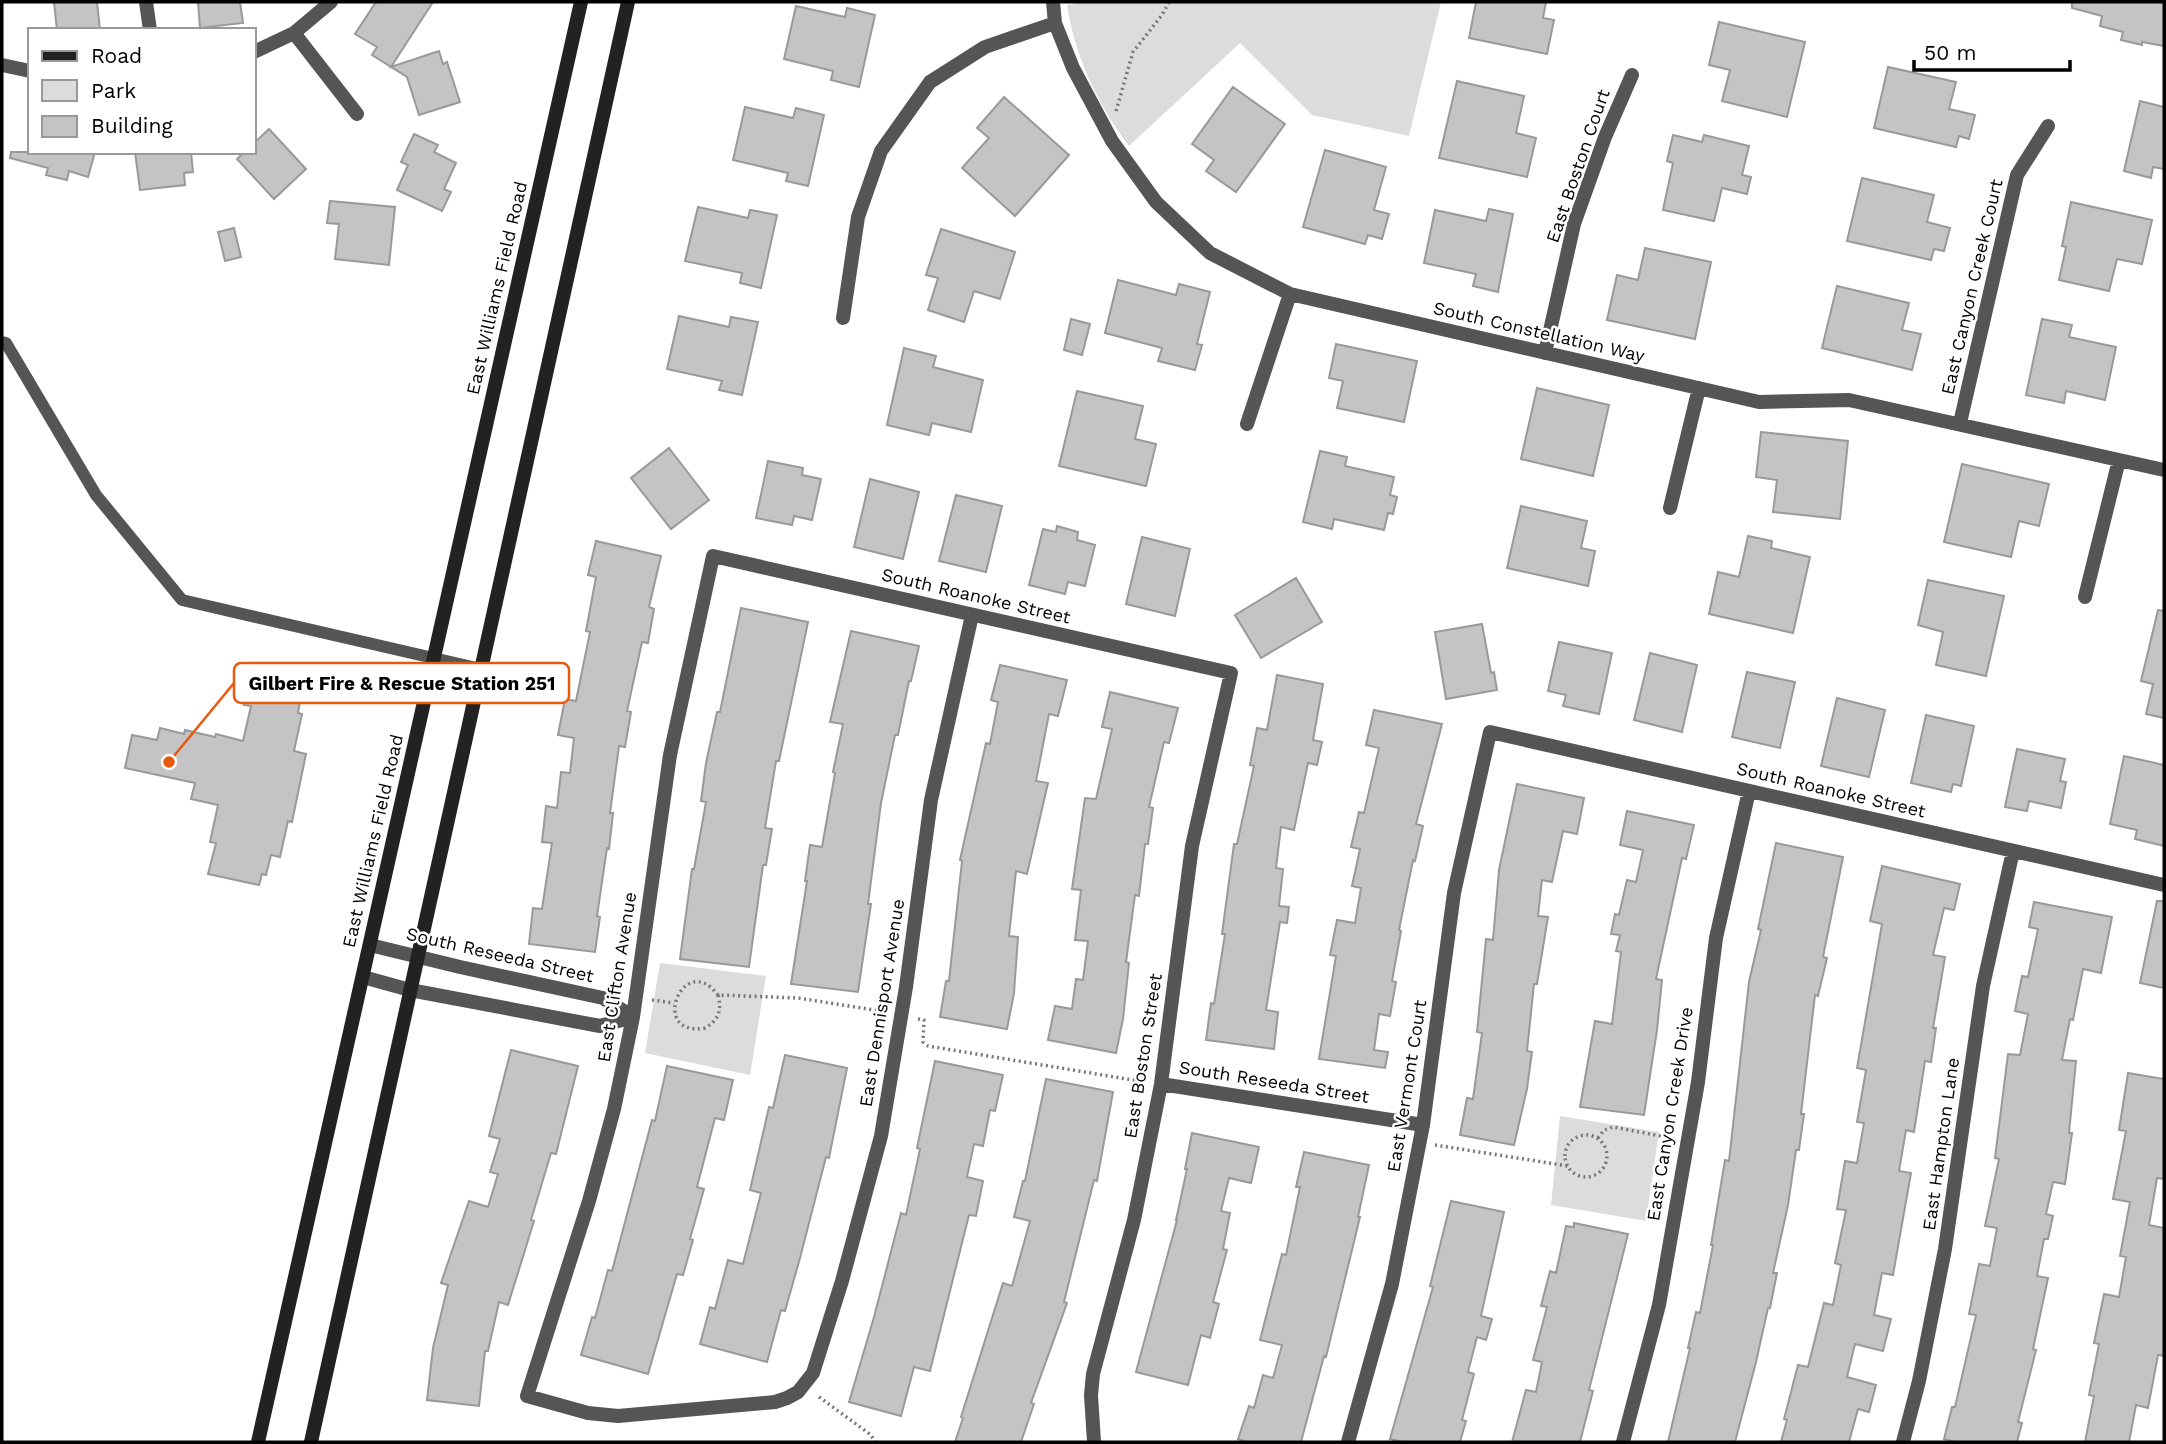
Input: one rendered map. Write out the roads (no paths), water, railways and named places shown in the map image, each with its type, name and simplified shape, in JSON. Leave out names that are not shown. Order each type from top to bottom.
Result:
[{"type":"main road","name":"East Williams Field Road","points":[[258,1442],[581,2]]},
{"type":"main road","points":[[311,1442],[628,2]]},
{"type":"street","points":[[146,2],[150,28]]},
{"type":"street","points":[[256,51],[294,33],[331,2]]},
{"type":"street","name":"South Constellation Way","points":[[1053,2],[1055,23],[1073,68],[1112,141],[1156,202],[1210,253],[1290,294],[1759,402],[1849,400],[2164,470]]},
{"type":"street","points":[[843,318],[858,216],[881,151],[930,82],[985,47],[1055,23]]},
{"type":"street","points":[[294,33],[357,114]]},
{"type":"street","points":[[2,65],[28,71]]},
{"type":"street","name":"East Boston Court","points":[[1545,353],[1574,225],[1605,137],[1632,75]]},
{"type":"street","name":"East Canyon Creek Court","points":[[1960,423],[2017,175],[2048,126]]},
{"type":"street","points":[[1247,424],[1290,294]]},
{"type":"street","points":[[1670,508],[1699,388]]},
{"type":"street","points":[[2084,597],[2119,460]]},
{"type":"street","name":"South Roanoke Street","points":[[713,556],[1231,673]]},
{"type":"street","name":"East Clifton Avenue","points":[[527,1396],[614,1109],[633,1017],[670,755],[713,556]]},
{"type":"street","name":"East Dennisport Avenue","points":[[527,1396],[588,1413],[633,1416],[775,1402],[791,1397],[813,1373],[838,1294],[881,1136],[906,987],[931,800],[972,615]]},
{"type":"street","name":"East Boston Street","points":[[1094,1442],[1091,1395],[1093,1374],[1134,1220],[1161,1083],[1192,846],[1231,673]]},
{"type":"street","name":"South Roanoke Street","points":[[1490,732],[2164,885]]},
{"type":"street","name":"East Vermont Court","points":[[1348,1442],[1392,1284],[1423,1125],[1454,893],[1490,732]]},
{"type":"street","name":"East Canyon Creek Drive","points":[[1623,1442],[1659,1305],[1698,1082],[1716,939],[1749,791]]},
{"type":"street","name":"East Hampton Lane","points":[[1903,1442],[1919,1381],[1945,1249],[1983,986],[2013,850]]},
{"type":"street","name":"South Reseeda Street","points":[[370,944],[603,998],[633,1017]]},
{"type":"street","points":[[363,977],[410,990],[600,1026],[633,1017]]},
{"type":"street","name":"South Reseeda Street","points":[[1161,1083],[1423,1125]]},
{"type":"lane","points":[[2,342],[6,343],[96,495],[182,600],[481,669]]},
{"type":"place","name":"Gilbert Fire & Rescue Station 251","points":[[169,762]]}]
